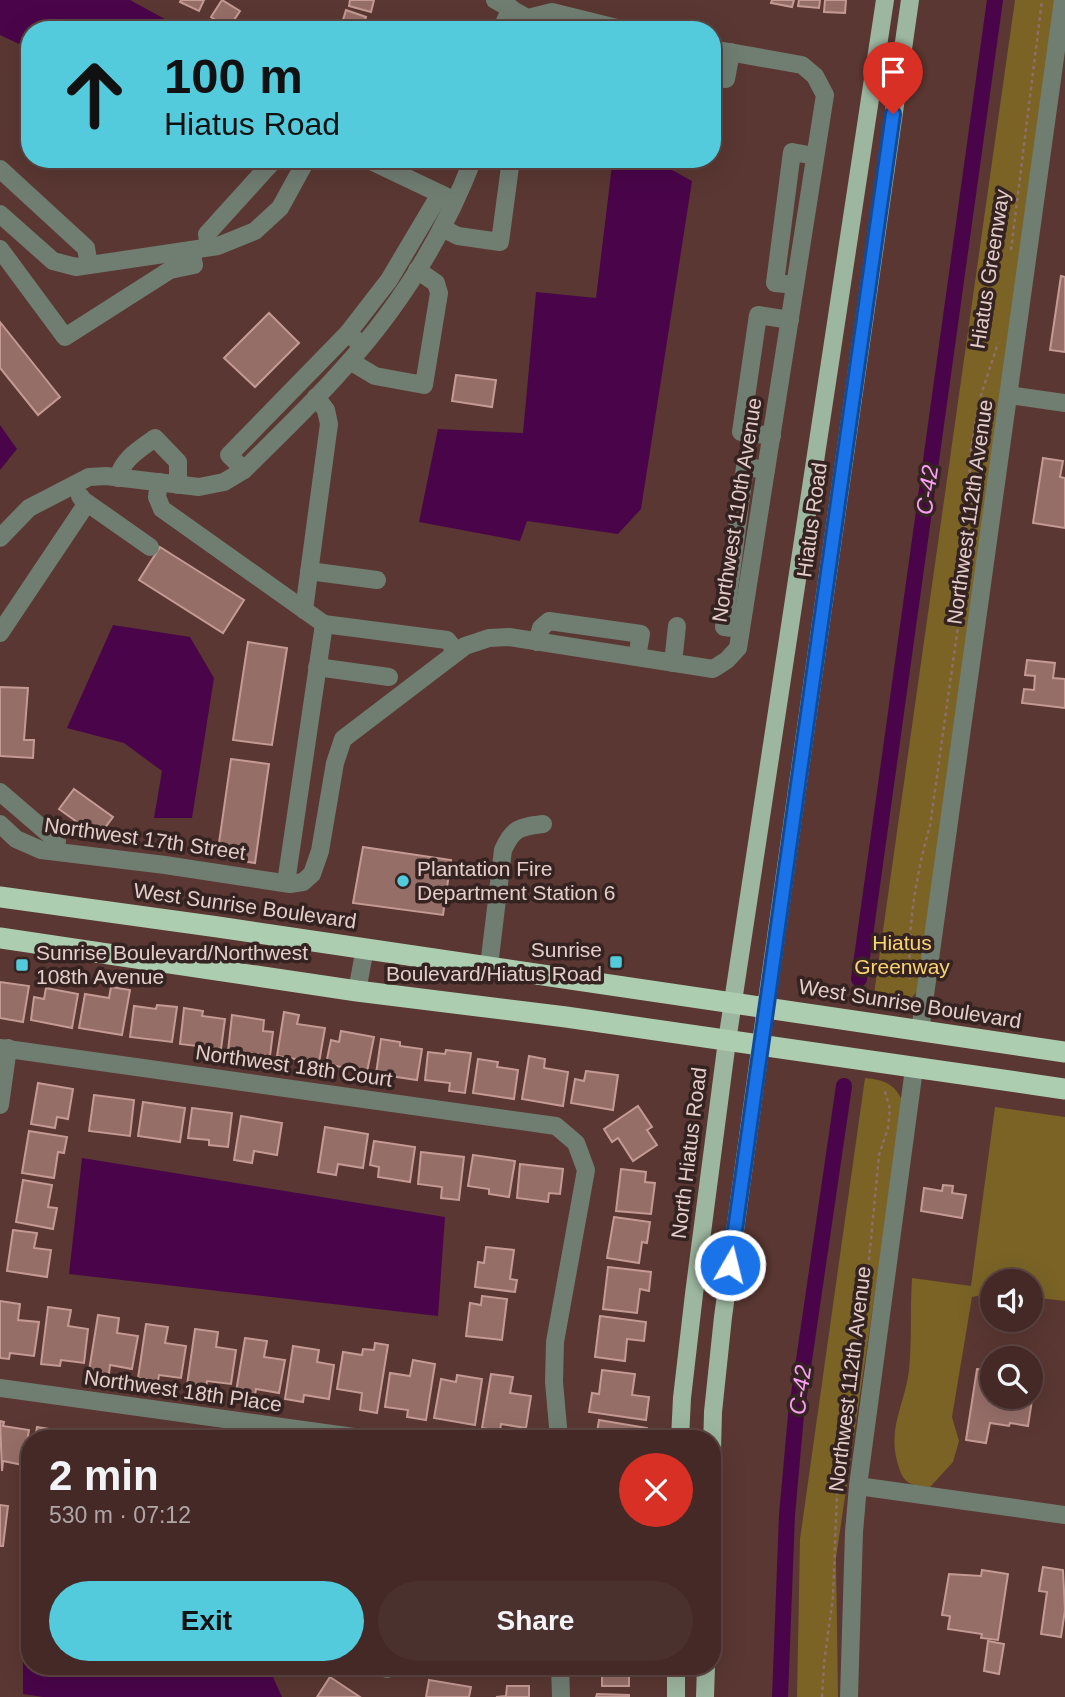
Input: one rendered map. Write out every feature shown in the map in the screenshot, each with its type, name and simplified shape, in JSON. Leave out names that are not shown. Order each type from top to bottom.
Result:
[{"type":"highway","name":"West Sunrise Boulevard","points":[[0,897],[489,966],[1065,1052]]},
{"type":"highway","points":[[0,938],[357,992],[553,1016],[1065,1089]]},
{"type":"main road","name":"Hiatus Road","points":[[727,1041],[885,0]]},
{"type":"main road","name":"Hiatus Road","points":[[761,1046],[910,0]]},
{"type":"main road","name":"North Hiatus Road","points":[[681,1430],[682,1398],[694,1293],[727,1041]]},
{"type":"main road","points":[[713,1430],[723,1317],[761,1046]]},
{"type":"main road","points":[[676,1675],[676,1697]]},
{"type":"main road","points":[[705,1697],[706,1675]]},
{"type":"street","name":"Northwest 112th Avenue","points":[[920,1031],[1063,0]]},
{"type":"street","points":[[503,4],[528,21]]},
{"type":"street","points":[[531,21],[552,12],[588,21]]},
{"type":"street","points":[[721,50],[731,52],[726,79],[721,78]]},
{"type":"street","name":"Northwest 110th Avenue","points":[[288,883],[303,882],[312,874],[320,852],[335,763],[343,739],[465,646],[489,638],[509,637],[713,669],[727,660],[738,648],[825,95],[815,76],[802,65],[731,52]]},
{"type":"street","points":[[209,247],[207,234],[267,168]]},
{"type":"street","points":[[1,218],[53,261],[76,267],[191,250],[209,247],[255,231],[280,208],[302,168]]},
{"type":"street","points":[[386,168],[448,197]]},
{"type":"street","points":[[244,470],[229,455],[348,333],[389,280],[467,168]]},
{"type":"street","points":[[442,228],[458,236],[500,242],[510,168]]},
{"type":"street","points":[[0,169],[86,248],[89,265]]},
{"type":"street","points":[[0,538],[29,508],[89,477],[199,487],[225,482],[244,470],[350,361],[395,304],[442,228],[448,197]]},
{"type":"street","points":[[0,248],[65,337],[170,270],[194,265],[191,250]]},
{"type":"street","points":[[350,361],[375,376],[425,385],[439,293],[436,284],[417,270]]},
{"type":"street","points":[[772,436],[741,432],[758,316],[790,320]]},
{"type":"street","points":[[348,333],[362,345]]},
{"type":"street","points":[[1009,395],[1065,403]]},
{"type":"street","points":[[304,610],[329,416],[325,406],[316,397]]},
{"type":"street","points":[[118,478],[127,460],[155,438],[178,462],[178,485]]},
{"type":"street","points":[[159,482],[157,497],[162,509],[324,624],[447,640],[457,652]]},
{"type":"street","points":[[72,485],[87,503],[150,547]]},
{"type":"street","points":[[0,633],[87,503]]},
{"type":"street","points":[[309,570],[377,580]]},
{"type":"street","points":[[288,883],[324,624]]},
{"type":"street","points":[[673,663],[677,626]]},
{"type":"street","points":[[317,667],[389,677]]},
{"type":"street","points":[[0,792],[57,841],[55,851]]},
{"type":"street","name":"Northwest 17th Street","points":[[0,824],[16,839],[41,849],[288,883]]},
{"type":"street","points":[[489,966],[503,850],[509,837],[519,827],[542,824]]},
{"type":"street","points":[[357,992],[365,948]]},
{"type":"street","points":[[0,1105],[4,1048]]},
{"type":"street","name":"Northwest 18th Court","points":[[4,1048],[556,1126],[576,1143],[586,1170],[555,1342],[554,1382],[558,1430]]},
{"type":"street","name":"Northwest 112th Avenue","points":[[849,1697],[858,1486],[914,1069]]},
{"type":"street","name":"Northwest 18th Place","points":[[0,1388],[303,1430]]},
{"type":"street","points":[[858,1486],[1065,1515]]},
{"type":"street","points":[[561,1675],[561,1697]]},
{"type":"path","name":"Hiatus Greenway","points":[[1010,257],[1042,0]]},
{"type":"path","name":"Hiatus Greenway","points":[[910,980],[908,953],[921,857],[930,826],[959,619],[959,572],[966,526],[971,449],[980,398],[1000,338]]},
{"type":"green space","name":"Hiatus Greenway","points":[[1015,0],[1058,0],[920,988],[904,1002],[888,1004],[873,1001]]},
{"type":"green space","points":[[865,1078],[888,1084],[897,1091],[903,1102],[836,1558],[838,1697],[797,1697],[800,1539]]},
{"type":"green space","points":[[995,1107],[1065,1117],[1065,1301],[1043,1298],[1043,1269],[980,1269],[980,1295],[972,1297],[952,1417],[959,1441],[953,1462],[930,1487],[916,1485],[907,1482],[901,1474],[895,1449],[896,1426],[909,1371],[912,1278],[971,1286]]},
{"type":"shaded area","points":[[0,0],[130,0],[168,21],[21,21],[21,45],[0,35]]},
{"type":"shaded area","points":[[612,168],[668,168],[692,181],[641,509],[618,534],[527,521],[520,541],[419,522],[438,429],[523,433],[536,292],[596,298]]},
{"type":"shaded area","points":[[0,425],[17,449],[0,470]]},
{"type":"shaded area","points":[[113,625],[190,637],[214,678],[192,818],[154,818],[162,771],[124,743],[67,728]]},
{"type":"shaded area","points":[[82,1158],[445,1217],[438,1316],[69,1274]]},
{"type":"shaded area","points":[[23,1675],[272,1675],[282,1697],[43,1697],[23,1694]]},
{"type":"building","points":[[204,0],[199,11],[180,2]]},
{"type":"building","points":[[222,0],[240,11],[233,21],[217,21],[211,17]]},
{"type":"building","points":[[350,0],[374,0],[371,12],[349,6]]},
{"type":"building","points":[[772,0],[794,0],[792,7],[771,3]]},
{"type":"building","points":[[799,0],[820,0],[819,8],[798,6]]},
{"type":"building","points":[[825,0],[846,0],[845,13],[824,12]]},
{"type":"building","points":[[346,10],[366,17],[365,21],[343,21]]},
{"type":"building","points":[[1061,276],[1065,277],[1065,352],[1050,350]]},
{"type":"building","points":[[269,313],[299,343],[255,387],[224,358]]},
{"type":"building","points":[[0,322],[60,397],[38,415],[0,368]]},
{"type":"building","points":[[456,375],[496,380],[492,407],[452,401]]},
{"type":"building","points":[[1043,458],[1063,461],[1060,477],[1065,478],[1065,528],[1033,523]]},
{"type":"building","points":[[160,547],[244,600],[223,633],[139,580]]},
{"type":"building","points":[[248,642],[287,648],[272,745],[233,740]]},
{"type":"building","points":[[1027,660],[1055,663],[1053,678],[1065,679],[1065,708],[1022,703],[1024,689],[1034,690],[1035,676],[1025,675]]},
{"type":"building","points":[[0,687],[28,688],[24,740],[34,740],[33,758],[0,756]]},
{"type":"building","points":[[231,759],[269,764],[255,863],[217,857]]},
{"type":"building","points":[[74,789],[113,817],[98,837],[59,809]]},
{"type":"building","name":"Plantation Fire Department Station 6","points":[[363,847],[451,860],[443,915],[353,903]]},
{"type":"building","points":[[0,982],[29,986],[23,1022],[0,1018]]},
{"type":"building","points":[[111,987],[130,990],[122,1035],[79,1028],[85,994],[109,998]]},
{"type":"building","points":[[46,988],[78,994],[72,1028],[31,1020],[34,997],[44,999]]},
{"type":"building","points":[[157,1005],[177,1007],[172,1042],[130,1037],[134,1006],[156,1009]]},
{"type":"building","points":[[184,1008],[203,1011],[202,1016],[225,1019],[221,1049],[180,1044]]},
{"type":"building","points":[[284,1012],[299,1015],[297,1024],[325,1028],[319,1063],[277,1056]]},
{"type":"building","points":[[232,1015],[264,1020],[263,1031],[273,1032],[270,1056],[228,1051]]},
{"type":"building","points":[[341,1031],[374,1037],[367,1072],[326,1064],[331,1040],[339,1042]]},
{"type":"building","points":[[381,1039],[400,1042],[400,1046],[422,1049],[417,1080],[376,1074]]},
{"type":"building","points":[[446,1050],[471,1053],[465,1093],[449,1091],[450,1083],[425,1080],[428,1052],[445,1054]]},
{"type":"building","points":[[529,1056],[545,1059],[544,1068],[568,1072],[563,1106],[522,1099]]},
{"type":"building","points":[[478,1059],[498,1062],[497,1067],[518,1070],[514,1099],[473,1093]]},
{"type":"building","points":[[586,1071],[618,1075],[613,1110],[571,1103],[575,1079],[584,1081]]},
{"type":"building","points":[[38,1083],[73,1089],[68,1119],[57,1117],[55,1128],[31,1124]]},
{"type":"building","points":[[94,1095],[134,1100],[130,1136],[89,1131]]},
{"type":"building","points":[[143,1102],[185,1108],[180,1142],[138,1136]]},
{"type":"building","points":[[638,1106],[652,1127],[647,1130],[657,1145],[633,1161],[618,1138],[612,1142],[604,1129]]},
{"type":"building","points":[[192,1108],[232,1113],[228,1147],[209,1145],[209,1140],[188,1138]]},
{"type":"building","points":[[241,1116],[282,1123],[277,1155],[254,1151],[252,1163],[234,1160]]},
{"type":"building","points":[[325,1127],[368,1134],[363,1168],[338,1164],[336,1175],[318,1172]]},
{"type":"building","points":[[29,1131],[67,1137],[64,1153],[58,1152],[54,1178],[22,1173]]},
{"type":"building","points":[[374,1141],[415,1147],[410,1182],[378,1177],[379,1167],[370,1165]]},
{"type":"building","points":[[421,1152],[464,1157],[459,1200],[441,1198],[442,1187],[418,1184]]},
{"type":"building","points":[[473,1155],[515,1161],[509,1197],[489,1194],[489,1189],[468,1186]]},
{"type":"building","points":[[520,1164],[563,1169],[560,1194],[549,1193],[548,1202],[517,1198]]},
{"type":"building","points":[[621,1169],[646,1172],[645,1182],[655,1183],[651,1214],[616,1211]]},
{"type":"building","points":[[23,1180],[52,1185],[48,1207],[57,1208],[53,1229],[16,1222]]},
{"type":"building","points":[[943,1185],[953,1186],[952,1193],[966,1195],[962,1218],[921,1211],[924,1188],[942,1191]]},
{"type":"building","points":[[614,1217],[650,1222],[647,1243],[642,1242],[639,1263],[607,1258]]},
{"type":"building","points":[[13,1230],[37,1233],[34,1248],[51,1250],[47,1277],[7,1271]]},
{"type":"building","points":[[486,1247],[514,1250],[510,1279],[517,1280],[515,1292],[475,1287],[478,1262],[484,1263]]},
{"type":"building","points":[[608,1267],[651,1272],[649,1291],[640,1289],[637,1313],[603,1309]]},
{"type":"building","points":[[482,1296],[507,1299],[502,1340],[466,1336],[470,1303],[481,1305]]},
{"type":"building","points":[[0,1301],[20,1304],[18,1320],[39,1322],[34,1356],[10,1353],[9,1359],[0,1358]]},
{"type":"building","points":[[48,1307],[71,1310],[68,1326],[88,1329],[84,1363],[61,1360],[60,1366],[41,1364]]},
{"type":"building","points":[[98,1315],[119,1318],[117,1333],[138,1336],[132,1369],[110,1365],[109,1374],[89,1371]]},
{"type":"building","points":[[600,1316],[646,1322],[644,1341],[627,1339],[625,1361],[595,1357]]},
{"type":"building","points":[[146,1324],[168,1327],[165,1343],[186,1346],[181,1378],[159,1375],[158,1381],[138,1378]]},
{"type":"building","points":[[195,1329],[218,1332],[216,1347],[236,1350],[231,1384],[207,1381],[206,1388],[187,1385]]},
{"type":"building","points":[[245,1338],[267,1341],[264,1357],[285,1360],[279,1393],[256,1389],[255,1395],[236,1392]]},
{"type":"building","points":[[375,1343],[388,1345],[377,1413],[360,1410],[362,1393],[337,1389],[343,1352],[362,1355],[363,1349],[374,1350]]},
{"type":"building","points":[[293,1346],[319,1350],[317,1362],[334,1365],[329,1399],[304,1395],[303,1402],[285,1399]]},
{"type":"building","points":[[413,1360],[435,1364],[426,1420],[407,1417],[408,1410],[385,1407],[390,1373],[410,1376]]},
{"type":"building","points":[[977,1369],[980,1369],[980,1409],[1031,1409],[1028,1426],[990,1423],[986,1443],[966,1440]]},
{"type":"building","points":[[602,1370],[635,1374],[632,1395],[649,1397],[646,1420],[589,1412],[592,1393],[599,1394]]},
{"type":"building","points":[[491,1374],[513,1377],[510,1393],[531,1396],[526,1428],[501,1424],[500,1430],[482,1428]]},
{"type":"building","points":[[457,1375],[482,1379],[475,1425],[434,1418],[441,1379],[456,1382]]},
{"type":"building","points":[[599,1420],[647,1428],[647,1430],[597,1430]]},
{"type":"building","points":[[0,1421],[4,1422],[3,1426],[29,1430],[21,1430],[21,1465],[3,1461],[2,1471]]},
{"type":"building","points":[[0,1505],[8,1506],[3,1546],[0,1546]]},
{"type":"building","points":[[1043,1567],[1063,1570],[1065,1610],[1061,1637],[1041,1634],[1047,1592],[1039,1591]]},
{"type":"building","points":[[982,1570],[1008,1574],[998,1640],[981,1638],[982,1634],[948,1629],[950,1616],[942,1615],[949,1574],[981,1576]]},
{"type":"building","points":[[988,1641],[1004,1644],[999,1674],[984,1671]]},
{"type":"building","points":[[602,1675],[629,1675],[629,1686],[602,1686]]},
{"type":"building","points":[[330,1677],[360,1697],[317,1697]]},
{"type":"building","points":[[429,1680],[471,1687],[469,1697],[426,1697]]},
{"type":"building","points":[[507,1686],[529,1686],[529,1697],[496,1697],[506,1696]]},
{"type":"building","points":[[597,1694],[629,1695],[629,1697],[596,1697]]},
{"type":"waterway","name":"C-42","points":[[859,979],[995,0]]},
{"type":"waterway","name":"C-42","points":[[780,1697],[787,1515],[796,1415],[844,1086]]},
{"type":"place","name":"Plantation Fire Department Station 6","points":[[403,881]]},
{"type":"place","name":"Sunrise Boulevard/Hiatus Road","points":[[616,962]]},
{"type":"place","name":"Sunrise Boulevard/Northwest 108th Avenue","points":[[22,965]]},
{"type":"route","points":[[730,1265],[893,114]]}]
